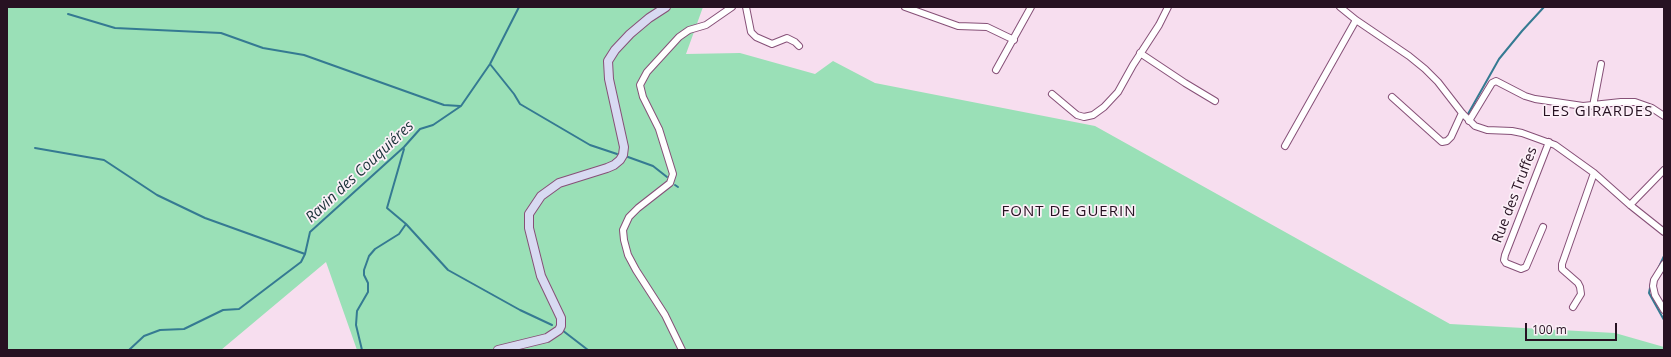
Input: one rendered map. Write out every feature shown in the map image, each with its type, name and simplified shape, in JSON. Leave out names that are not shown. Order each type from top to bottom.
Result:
[{"type":"street","points":[[498,350],[548,338],[559,330],[561,326],[561,318],[541,276],[529,228],[529,214],[541,196],[559,183],[607,168],[620,160],[623,155],[624,147],[609,79],[607,68],[608,61],[615,50],[630,34],[649,18],[666,7]]},
{"type":"street","points":[[682,350],[665,316],[628,255],[624,240],[624,226],[629,217],[670,183],[673,174],[659,129],[643,97],[640,84],[647,72],[679,37],[689,30],[706,25],[732,7]]},
{"type":"street","points":[[746,7],[751,32],[756,37],[772,44],[787,38],[799,46]]},
{"type":"street","points":[[905,7],[958,26],[987,27],[1014,40]]},
{"type":"street","points":[[996,70],[1031,7]]},
{"type":"street","points":[[1052,94],[1077,115],[1090,117],[1113,98],[1159,25],[1168,7]]},
{"type":"street","points":[[1340,7],[1425,69],[1438,82],[1469,121],[1482,129],[1518,132],[1549,142],[1570,155],[1594,173],[1630,205],[1664,232]]},
{"type":"street","points":[[1285,146],[1356,20]]},
{"type":"street","points":[[1140,53],[1215,101]]},
{"type":"street","points":[[1594,106],[1601,64]]},
{"type":"street","points":[[1469,121],[1492,83],[1496,81],[1525,96],[1535,99],[1574,105],[1594,106],[1621,102],[1635,102],[1652,108],[1664,116]]},
{"type":"street","points":[[1392,97],[1442,142],[1450,139],[1462,113]]},
{"type":"street","name":"Rue des Truffes","points":[[1543,227],[1526,267],[1520,270],[1504,260],[1549,142]]},
{"type":"street","points":[[1630,205],[1664,170]]},
{"type":"street","points":[[1573,307],[1581,291],[1578,282],[1562,269],[1562,264],[1594,173]]},
{"type":"street","points":[[1664,264],[1654,280],[1653,286],[1655,295],[1664,310]]},
{"type":"green space","points":[[7,7],[703,7],[686,54],[740,53],[815,74],[833,61],[875,83],[1095,126],[1450,324],[1615,333],[1664,347],[1664,350],[357,350],[326,262],[221,350],[7,350]]},
{"type":"waterway","name":"Ravin des Couquiéres","points":[[129,350],[144,336],[160,330],[184,329],[223,310],[239,309],[301,262],[305,254],[310,232],[404,147],[420,129],[433,125],[461,106],[490,64],[519,7]]},
{"type":"waterway","points":[[1468,114],[1499,59],[1544,7]]},
{"type":"waterway","points":[[68,14],[115,28],[221,33],[263,48],[304,55],[444,105],[460,106]]},
{"type":"waterway","points":[[490,64],[520,104],[590,145],[617,154]]},
{"type":"waterway","points":[[35,148],[104,160],[157,195],[205,218],[305,254]]},
{"type":"waterway","points":[[362,350],[356,325],[357,311],[368,292],[368,283],[364,275],[364,270],[369,256],[375,249],[399,234],[406,224],[387,208],[404,149]]},
{"type":"waterway","points":[[628,157],[653,166],[667,177]]},
{"type":"waterway","points":[[406,224],[448,270],[520,310],[552,325]]},
{"type":"waterway","points":[[1658,269],[1664,256]]},
{"type":"waterway","points":[[1651,283],[1649,293],[1664,320]]},
{"type":"waterway","points":[[562,330],[588,350]]},
{"type":"district","name":"LES GIRARDES","points":[[1598,112]]},
{"type":"district","name":"FONT DE GUERIN","points":[[1069,212]]}]
